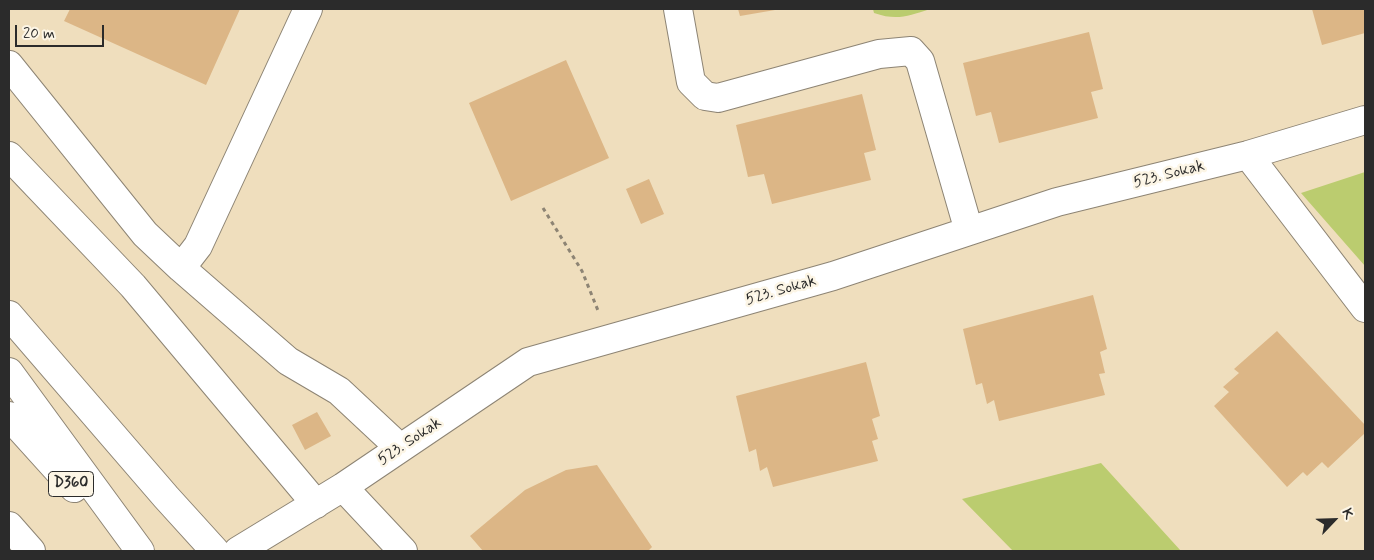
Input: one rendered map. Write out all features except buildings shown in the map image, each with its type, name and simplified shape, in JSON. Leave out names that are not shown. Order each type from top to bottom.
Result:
[{"type":"main road","points":[[181,268],[198,246],[308,9]]},
{"type":"main road","points":[[678,9],[691,82],[705,96],[718,98],[879,54],[911,51],[920,61],[968,231]]},
{"type":"main road","points":[[9,65],[145,234],[181,268],[288,361],[339,391],[400,448]]},
{"type":"main road","name":"523. Sokak","points":[[238,551],[343,487],[528,362],[833,276],[1057,202],[1248,155],[1365,120]]},
{"type":"main road","points":[[1248,155],[1365,308]]},
{"type":"main road","points":[[9,156],[132,286],[316,504]]},
{"type":"main road","points":[[9,315],[215,551]]},
{"type":"main road","points":[[9,372],[140,551]]},
{"type":"main road","name":"D360","points":[[9,416],[133,551]]},
{"type":"main road","points":[[343,487],[403,551]]},
{"type":"main road","points":[[9,526],[30,551]]},
{"type":"main road","points":[[9,532],[30,551]]},
{"type":"path","points":[[543,208],[582,270],[609,339]]},
{"type":"green space","points":[[873,9],[930,9],[909,15],[889,17],[874,13]]},
{"type":"green space","points":[[1365,172],[1365,266],[1301,193]]},
{"type":"green space","points":[[1101,463],[1181,551],[1013,551],[962,499]]}]
